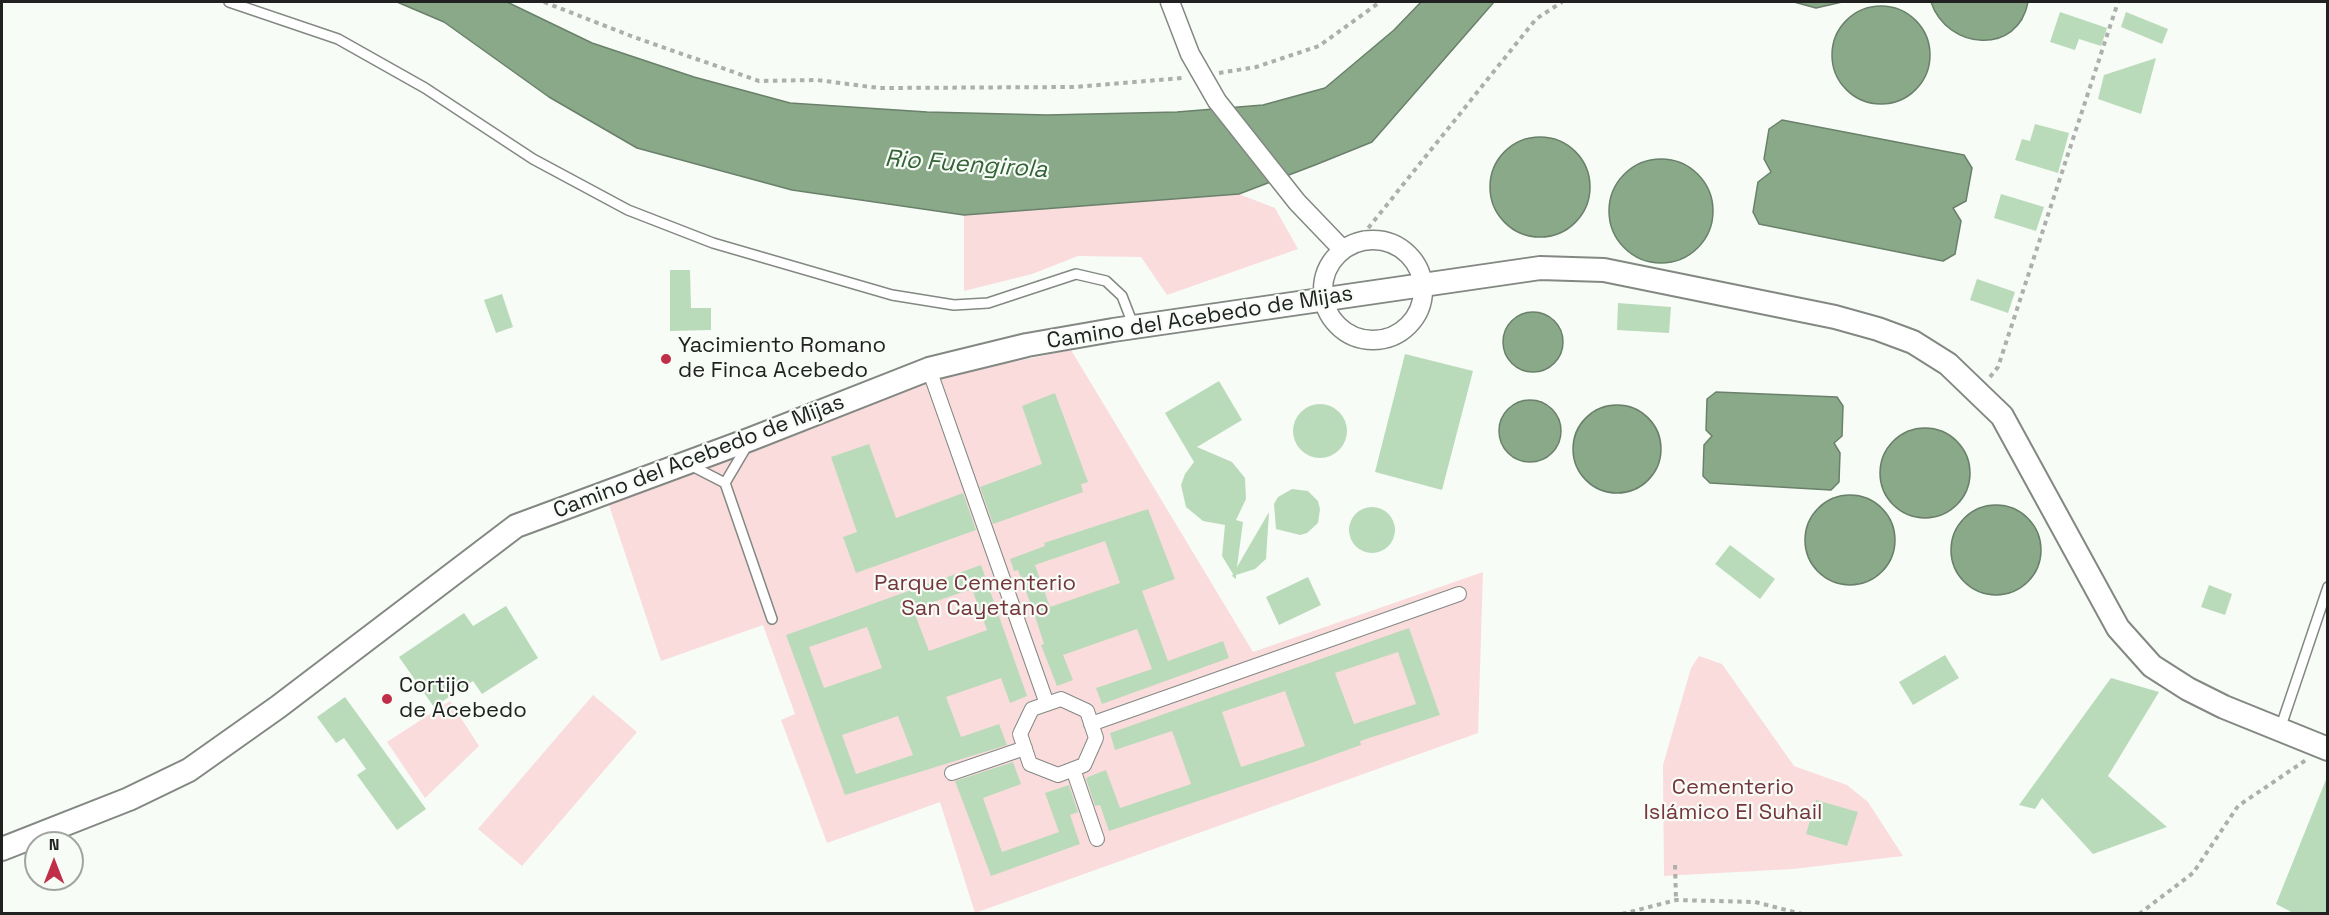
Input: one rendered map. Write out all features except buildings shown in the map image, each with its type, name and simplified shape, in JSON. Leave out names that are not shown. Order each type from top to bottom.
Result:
[{"type":"street","points":[[1170,2],[1190,54],[1217,101],[1297,202],[1350,247]]},
{"type":"street","points":[[1381,241],[1395,245],[1415,263],[1422,285],[1419,311],[1410,325],[1392,337],[1374,340],[1357,338],[1344,331],[1328,314],[1323,283],[1331,263],[1350,247],[1381,241]]},
{"type":"street","name":"Camino del Acebedo de Mijas","points":[[2,849],[129,799],[189,770],[278,707],[516,526],[751,439],[929,369],[1027,345],[1134,327],[1540,268],[1604,270],[1835,317],[1913,342],[1948,364],[2002,416],[2118,628],[2152,666],[2188,689],[2280,732],[2326,748]]},
{"type":"street","points":[[929,369],[1047,704]]},
{"type":"street","points":[[1091,724],[1460,594]]},
{"type":"street","points":[[1061,699],[1087,711],[1091,724],[1096,738],[1084,765],[1058,775],[1030,764],[1020,734],[1032,709],[1061,699]]},
{"type":"street","points":[[952,773],[1024,748]]},
{"type":"street","points":[[1073,769],[1097,839]]},
{"type":"lane","points":[[228,2],[338,39],[425,88],[533,159],[628,210],[713,243],[892,295],[954,305],[988,303],[1076,274],[1106,281],[1122,296],[1134,327]]},
{"type":"lane","points":[[725,483],[751,439]]},
{"type":"lane","points":[[687,463],[725,483],[772,619]]},
{"type":"lane","points":[[2280,732],[2328,587]]},
{"type":"path","points":[[544,2],[631,36],[759,81],[817,80],[879,88],[1063,87],[1203,76],[1256,67],[1319,46],[1380,2]]},
{"type":"path","points":[[1350,247],[1536,19],[1562,2]]},
{"type":"path","points":[[1977,391],[1998,368],[2118,2]]},
{"type":"path","points":[[2139,914],[2193,873],[2238,806],[2326,748]]},
{"type":"path","points":[[1675,865],[1676,900]]},
{"type":"path","points":[[1622,914],[1676,900],[1755,902],[1802,914]]},
{"type":"green space","points":[[1239,194],[1275,208],[1298,249],[1167,295],[1141,257],[1078,256],[1032,274],[964,291],[964,215]]},
{"type":"green space","name":"Parque Cementerio San Cayetano","points":[[1071,350],[1253,652],[1483,572],[1478,733],[975,913],[940,802],[827,843],[781,720],[795,714],[763,625],[661,661],[608,502],[715,465],[935,378]]},
{"type":"green space","name":"Cementerio Islámico El Suhail","points":[[1699,656],[1722,664],[1794,766],[1847,785],[1868,802],[1903,856],[1793,869],[1664,876],[1663,765],[1691,668]]},
{"type":"green space","points":[[593,695],[637,732],[522,866],[478,829]]},
{"type":"green space","points":[[450,701],[479,746],[425,798],[387,742]]},
{"type":"water","name":"Rio Fuengirola","points":[[397,2],[507,2],[592,43],[694,77],[790,103],[927,112],[1047,115],[1177,112],[1263,105],[1325,88],[1394,30],[1421,2],[1494,2],[1372,142],[1315,165],[1239,194],[964,215],[792,190],[637,148],[549,97],[444,22]]},
{"type":"water","points":[[1794,2],[1842,2],[1816,8]]},
{"type":"water","points":[[1931,2],[2028,2],[2022,19],[2011,32],[1997,38],[1982,40],[1966,37],[1952,30],[1939,18]]},
{"type":"water","points":[[1871,6],[1891,6],[1916,20],[1927,36],[1930,55],[1927,74],[1916,90],[1891,104],[1871,104],[1854,96],[1840,82],[1832,65],[1832,45],[1840,28],[1854,14]]},
{"type":"water","points":[[1782,120],[1964,155],[1972,168],[1966,201],[1953,208],[1961,221],[1955,254],[1943,261],[1759,224],[1753,212],[1758,182],[1771,172],[1764,159],[1769,129]]},
{"type":"water","points":[[1540,137],[1568,145],[1582,159],[1590,187],[1582,215],[1568,229],[1540,237],[1512,229],[1498,215],[1490,187],[1498,159],[1512,145]]},
{"type":"water","points":[[1661,159],[1681,163],[1698,174],[1709,191],[1713,211],[1709,231],[1698,248],[1681,259],[1661,263],[1641,259],[1624,248],[1613,231],[1609,211],[1613,191],[1624,174],[1641,163]]},
{"type":"water","points":[[1527,312],[1539,312],[1550,317],[1558,325],[1563,342],[1561,354],[1550,367],[1539,372],[1527,372],[1516,367],[1508,359],[1503,348],[1503,336],[1508,325],[1516,317]]},
{"type":"water","points":[[1716,392],[1837,397],[1843,406],[1842,436],[1834,443],[1840,453],[1839,482],[1831,490],[1710,483],[1703,476],[1704,445],[1712,436],[1706,430],[1707,399]]},
{"type":"water","points":[[1530,400],[1552,409],[1561,431],[1552,453],[1530,462],[1508,453],[1499,431],[1508,409]]},
{"type":"water","points":[[1617,405],[1634,409],[1648,418],[1657,432],[1661,449],[1657,466],[1648,480],[1634,489],[1617,493],[1600,489],[1586,480],[1577,466],[1573,449],[1577,432],[1586,418],[1600,409]]},
{"type":"water","points":[[1925,428],[1942,432],[1957,441],[1966,456],[1970,473],[1966,490],[1957,505],[1942,514],[1925,518],[1908,514],[1893,505],[1884,490],[1880,473],[1884,456],[1893,441],[1908,432]]},
{"type":"water","points":[[1850,495],[1875,503],[1887,515],[1895,540],[1887,565],[1875,577],[1850,585],[1825,577],[1813,565],[1805,540],[1813,515],[1825,503]]},
{"type":"water","points":[[1996,505],[2013,509],[2028,518],[2037,533],[2041,550],[2037,567],[2028,582],[2013,591],[1996,595],[1979,591],[1964,582],[1955,567],[1951,550],[1955,533],[1964,518],[1979,509]]},
{"type":"place","name":"Yacimiento Romano de Finca Acebedo","points":[[666,359]]},
{"type":"place","name":"Cortijo de Acebedo","points":[[387,699]]}]
